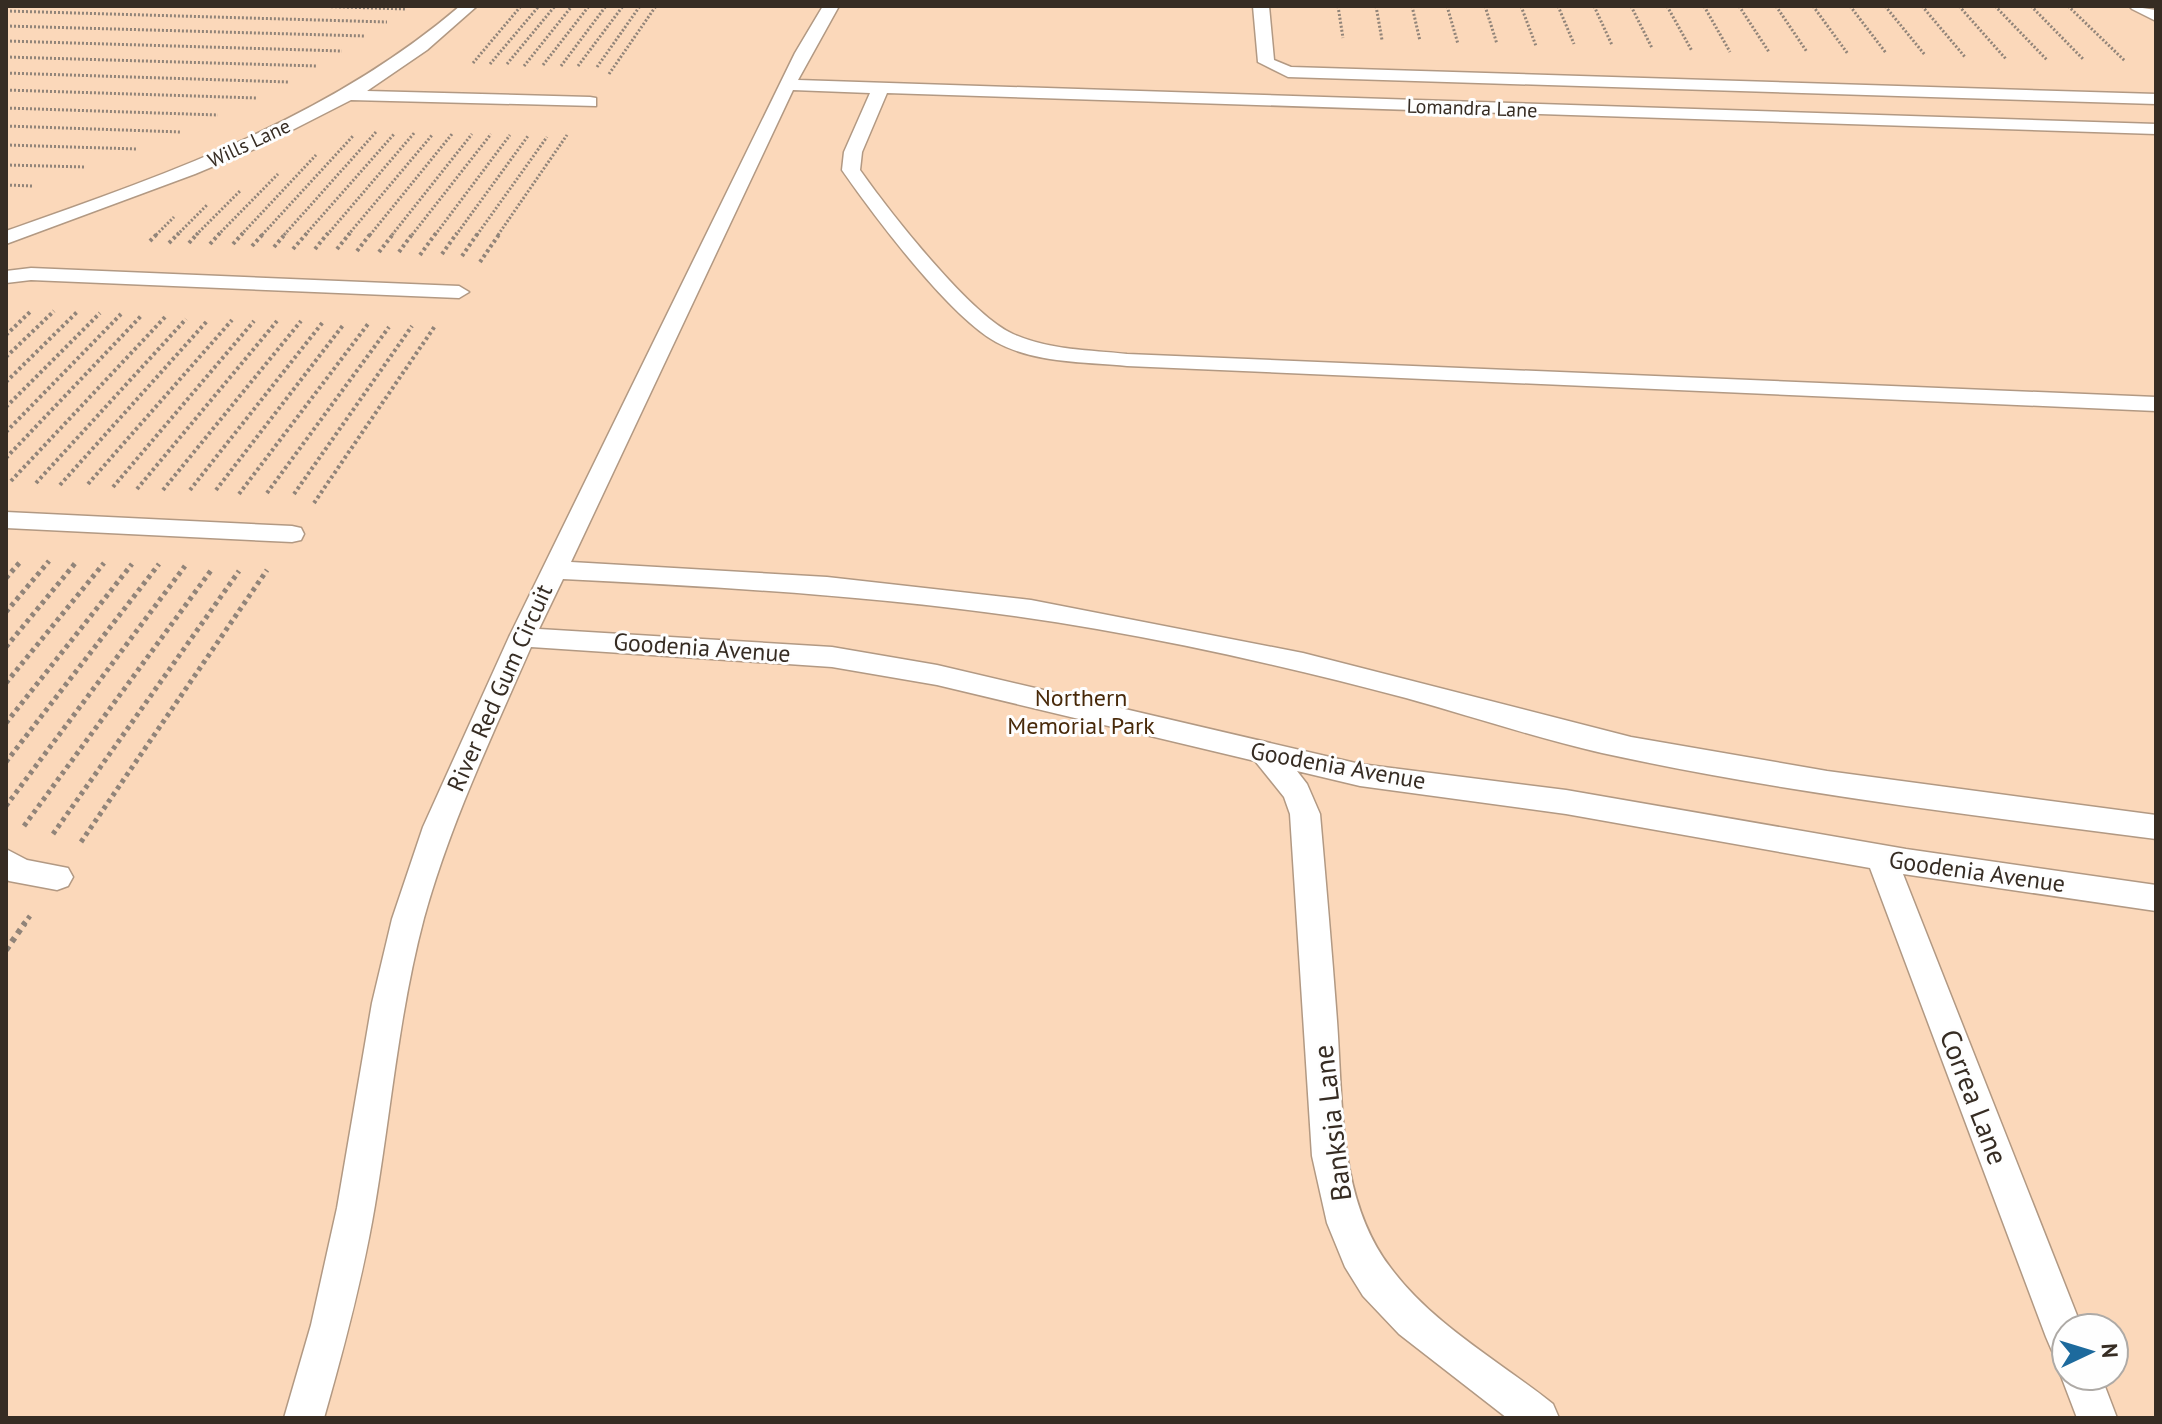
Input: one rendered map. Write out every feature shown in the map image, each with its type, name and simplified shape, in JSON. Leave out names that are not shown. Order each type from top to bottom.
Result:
[{"type":"lane","name":"Wills Lane","points":[[6,238],[223,156],[345,95],[408,56],[469,6]]},
{"type":"lane","name":"River Red Gum Circuit","points":[[304,1418],[331,1325],[356,1208],[389,1003],[408,919],[438,827],[554,570],[789,85],[831,6]]},
{"type":"lane","points":[[1261,6],[1266,62],[1288,72],[2156,99]]},
{"type":"lane","points":[[2137,6],[2156,16]]},
{"type":"lane","name":"Lomandra Lane","points":[[789,85],[2156,129]]},
{"type":"lane","points":[[880,89],[853,152],[851,170],[869,196],[969,313],[1004,338],[1042,351],[1143,360],[2156,404]]},
{"type":"lane","points":[[345,95],[590,102]]},
{"type":"lane","points":[[6,277],[31,274],[459,292]]},
{"type":"lane","points":[[6,520],[292,534]]},
{"type":"lane","points":[[554,570],[769,581],[1001,606],[1097,620],[1371,679],[1548,730],[1630,748],[1919,795],[2156,827]]},
{"type":"lane","name":"Goodenia Avenue","points":[[522,637],[832,657],[937,675],[1267,756],[1360,775],[1566,802],[1881,858],[2156,898]]},
{"type":"lane","name":"Banksia Lane","points":[[1267,756],[1297,792],[1305,814],[1326,1110],[1338,1201],[1352,1242],[1376,1281],[1419,1326],[1539,1418]]},
{"type":"lane","points":[[15,858],[57,877]]},
{"type":"lane","name":"Correa Lane","points":[[1881,858],[2056,1312]]},
{"type":"lane","points":[[2087,1392],[2097,1418]]},
{"type":"path","points":[[311,6],[406,9]]},
{"type":"path","points":[[6,683],[329,286],[539,6]]},
{"type":"path","points":[[6,647],[306,285],[555,6]]},
{"type":"path","points":[[6,723],[572,6]]},
{"type":"path","points":[[6,762],[589,6]]},
{"type":"path","points":[[15,858],[534,101],[606,6]]},
{"type":"path","points":[[6,806],[213,530],[553,101],[623,6]]},
{"type":"path","points":[[15,858],[267,532],[640,6]]},
{"type":"path","points":[[57,877],[656,6]]},
{"type":"path","points":[[1776,6],[1832,90]]},
{"type":"path","points":[[1813,6],[1875,91]]},
{"type":"path","points":[[1850,6],[1916,92]]},
{"type":"path","points":[[1885,6],[1956,93]]},
{"type":"path","points":[[1922,6],[1998,95]]},
{"type":"path","points":[[1959,6],[2039,96]]},
{"type":"path","points":[[1995,6],[2081,97]]},
{"type":"path","points":[[2031,6],[2122,99]]},
{"type":"path","points":[[2068,6],[2134,70]]},
{"type":"path","points":[[6,11],[393,22]]},
{"type":"path","points":[[6,26],[379,37]]},
{"type":"path","points":[[6,41],[344,51]]},
{"type":"path","points":[[6,57],[329,66]]},
{"type":"path","points":[[6,73],[297,82]]},
{"type":"path","points":[[6,90],[258,98]]},
{"type":"path","points":[[6,108],[218,115]]},
{"type":"path","points":[[6,126],[186,132]]},
{"type":"path","points":[[6,145],[144,150]]},
{"type":"path","points":[[6,165],[94,168]]},
{"type":"green space","name":"Northern Memorial Park","points":[[6,6],[2156,6],[2156,1418],[6,1418]]}]
